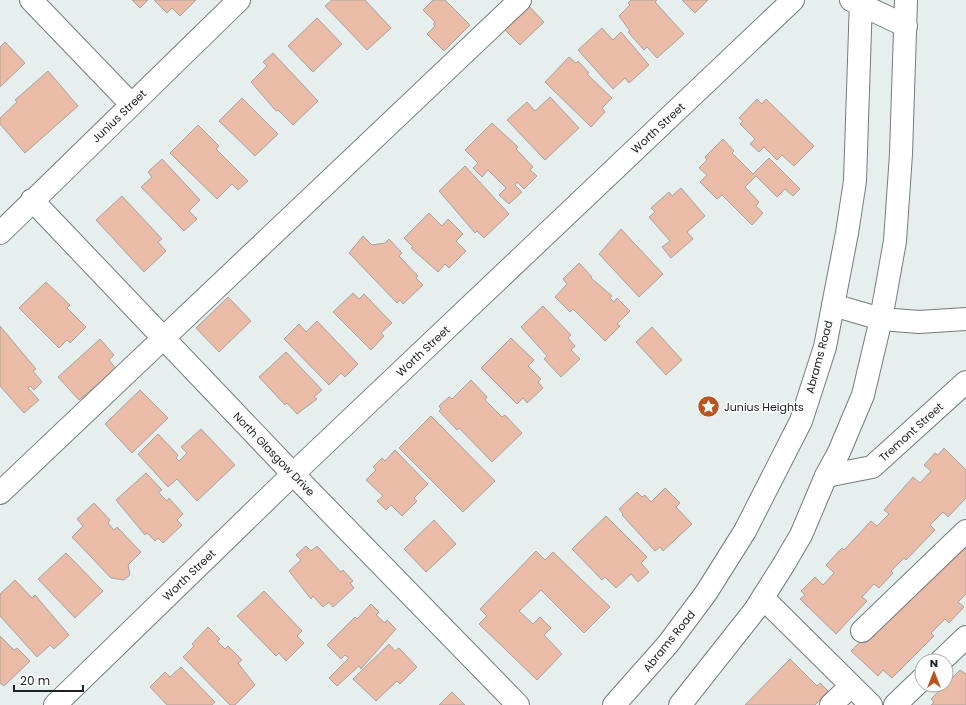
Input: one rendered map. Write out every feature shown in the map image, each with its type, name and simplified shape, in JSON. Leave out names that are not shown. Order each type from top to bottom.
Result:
[{"type":"street","points":[[31,0],[131,104]]},
{"type":"street","name":"Junius Street","points":[[2,228],[239,0]]},
{"type":"street","points":[[0,493],[520,0]]},
{"type":"street","name":"Worth Street","points":[[55,705],[293,474],[793,0]]},
{"type":"street","points":[[680,705],[720,656],[763,598],[801,535],[826,476],[839,452],[862,395],[881,319],[895,241],[906,0]]},
{"type":"street","points":[[858,1],[906,26]]},
{"type":"street","name":"Abrams Road","points":[[614,705],[668,644],[696,608],[745,531],[801,421],[824,347],[847,233],[855,180],[858,1]]},
{"type":"street","name":"North Glasgow Drive","points":[[32,200],[293,474],[518,705]]},
{"type":"street","points":[[833,305],[881,319],[919,322],[966,319]]},
{"type":"street","name":"Tremont Street","points":[[826,476],[872,467],[966,382]]},
{"type":"street","points":[[862,631],[966,531]]},
{"type":"street","points":[[763,598],[870,705]]},
{"type":"street","points":[[949,653],[966,637]]},
{"type":"street","points":[[831,705],[851,686]]},
{"type":"street","points":[[895,705],[914,687]]},
{"type":"building","points":[[132,0],[148,0],[140,8]]},
{"type":"building","points":[[154,0],[196,0],[180,16],[172,8],[167,13]]},
{"type":"building","points":[[332,0],[365,0],[391,28],[367,50],[325,6]]},
{"type":"building","points":[[433,0],[445,0],[470,25],[444,51],[427,34],[435,26],[433,24],[435,22],[423,10]]},
{"type":"building","points":[[631,0],[657,0],[655,2],[684,34],[657,58],[647,47],[644,50],[628,32],[630,31],[619,16],[630,5],[628,3]]},
{"type":"building","points":[[682,0],[708,0],[695,13]]},
{"type":"building","points":[[524,1],[544,22],[520,45],[500,25]]},
{"type":"building","points":[[317,18],[342,44],[313,72],[288,46]]},
{"type":"building","points":[[602,28],[613,40],[621,32],[649,65],[629,83],[625,78],[613,89],[578,50]]},
{"type":"building","points":[[5,42],[25,63],[0,87],[0,47]]},
{"type":"building","points":[[273,53],[318,101],[293,125],[278,110],[276,111],[251,82],[267,66],[263,62]]},
{"type":"building","points":[[569,57],[576,63],[578,61],[589,73],[587,74],[612,98],[602,108],[605,112],[591,127],[545,82]]},
{"type":"building","points":[[48,71],[78,106],[25,153],[0,124],[0,118],[17,102],[15,100]]},
{"type":"building","points":[[550,97],[579,128],[545,160],[507,120],[527,102],[535,111]]},
{"type":"building","points":[[242,98],[278,134],[255,156],[219,121]]},
{"type":"building","points":[[757,99],[762,104],[766,99],[814,146],[794,166],[782,155],[777,160],[764,147],[759,152],[750,144],[755,139],[740,124],[743,121],[739,118]]},
{"type":"building","points":[[492,123],[518,147],[516,149],[533,167],[530,170],[537,176],[524,189],[517,182],[515,185],[522,192],[509,204],[499,195],[506,188],[488,170],[482,177],[473,168],[478,163],[465,150]]},
{"type":"building","points":[[198,125],[219,146],[216,149],[248,181],[238,190],[232,184],[217,199],[170,153]]},
{"type":"building","points":[[723,139],[734,151],[732,153],[753,174],[769,158],[800,189],[793,196],[785,189],[777,197],[756,176],[745,187],[759,202],[756,206],[763,213],[752,225],[722,195],[717,199],[700,182],[707,175],[699,168],[707,160],[705,157]]},
{"type":"building","points":[[162,159],[200,200],[189,211],[197,219],[184,231],[141,187],[152,177],[148,172]]},
{"type":"building","points":[[465,166],[509,214],[484,238],[477,231],[475,233],[439,191]]},
{"type":"building","points":[[681,188],[705,216],[687,232],[693,239],[671,258],[662,247],[670,241],[649,217],[655,212],[651,208],[669,192],[672,196]]},
{"type":"building","points":[[122,196],[162,239],[158,242],[166,251],[144,272],[96,220]]},
{"type":"building","points":[[429,213],[442,226],[448,219],[463,234],[456,241],[466,251],[449,268],[445,264],[438,272],[411,248],[413,247],[404,238]]},
{"type":"building","points":[[621,229],[663,274],[639,297],[599,254]]},
{"type":"building","points":[[363,236],[372,245],[385,243],[389,239],[402,253],[399,256],[418,276],[416,278],[423,285],[403,304],[400,300],[397,303],[349,253]]},
{"type":"building","points":[[579,263],[592,277],[591,278],[612,296],[610,298],[614,302],[617,298],[630,311],[617,324],[620,326],[605,341],[573,309],[570,312],[555,297],[567,284],[563,279]]},
{"type":"building","points":[[46,282],[70,305],[67,308],[86,327],[70,343],[67,340],[59,348],[19,308]]},
{"type":"building","points":[[353,293],[359,299],[364,294],[392,323],[381,333],[384,336],[371,350],[333,312]]},
{"type":"building","points":[[228,297],[251,321],[219,352],[196,328]]},
{"type":"building","points":[[543,306],[571,335],[568,338],[575,346],[571,350],[580,359],[561,377],[544,359],[547,356],[521,327]]},
{"type":"building","points":[[317,321],[358,364],[345,377],[341,373],[329,385],[284,339],[299,324],[306,332]]},
{"type":"building","points":[[0,326],[36,369],[33,371],[42,382],[34,390],[30,386],[28,388],[39,400],[24,413],[0,386]]},
{"type":"building","points":[[652,327],[682,360],[666,375],[636,342]]},
{"type":"building","points":[[511,338],[534,360],[528,366],[541,379],[538,382],[543,388],[527,403],[523,398],[517,404],[481,368]]},
{"type":"building","points":[[100,339],[114,355],[109,360],[119,373],[101,389],[97,385],[79,400],[58,377]]},
{"type":"building","points":[[286,352],[322,390],[314,397],[317,399],[297,414],[287,403],[285,405],[259,377]]},
{"type":"building","points":[[471,380],[487,397],[485,400],[502,417],[505,415],[522,433],[492,462],[459,428],[457,430],[439,411],[441,409],[439,406],[449,397],[452,399]]},
{"type":"building","points":[[140,390],[168,418],[132,453],[105,424]]},
{"type":"building","points":[[431,416],[495,481],[463,512],[399,448]]},
{"type":"building","points":[[201,429],[235,465],[197,501],[177,479],[168,487],[138,454],[158,434],[178,455],[176,458],[179,461],[187,453],[181,447]]},
{"type":"building","points":[[944,448],[966,470],[966,498],[948,517],[943,512],[930,525],[935,530],[906,560],[904,558],[891,571],[893,573],[879,588],[874,584],[862,597],[867,601],[836,634],[800,599],[805,595],[801,591],[815,577],[823,585],[834,573],[826,565],[842,548],[844,550],[871,521],[877,526],[889,514],[884,510],[913,477],[920,483],[931,471],[924,465],[935,453],[938,455]]},
{"type":"building","points":[[395,450],[428,484],[414,498],[417,501],[402,516],[391,505],[386,510],[377,501],[383,496],[366,480],[376,470],[373,467],[382,458],[385,461]]},
{"type":"building","points":[[146,473],[162,490],[158,492],[167,501],[169,498],[183,514],[177,520],[182,525],[163,543],[158,538],[155,541],[147,533],[145,535],[116,500]]},
{"type":"building","points":[[665,488],[680,503],[676,507],[692,524],[663,551],[660,547],[655,551],[622,515],[623,514],[619,509],[637,492],[642,497],[645,495],[651,502]]},
{"type":"building","points":[[94,503],[110,520],[108,523],[114,530],[117,527],[141,552],[128,565],[130,575],[124,580],[111,578],[72,537],[83,526],[77,519]]},
{"type":"building","points":[[606,516],[647,557],[641,563],[649,572],[638,582],[631,574],[616,588],[605,577],[602,580],[572,549]]},
{"type":"building","points":[[434,520],[456,544],[426,572],[404,549]]},
{"type":"building","points":[[966,539],[966,594],[958,602],[964,607],[949,623],[945,619],[931,633],[934,636],[917,653],[914,653],[914,656],[892,678],[883,670],[878,676],[851,651]]},
{"type":"building","points":[[306,546],[311,551],[317,546],[341,572],[343,570],[353,581],[350,583],[354,588],[333,607],[329,602],[323,607],[313,596],[311,599],[289,571],[301,560],[296,555]]},
{"type":"building","points":[[536,551],[545,560],[553,552],[610,607],[584,633],[541,590],[519,611],[533,624],[540,617],[551,628],[544,635],[562,654],[537,680],[479,624],[487,616],[480,609]]},
{"type":"building","points":[[66,553],[103,591],[75,618],[38,579]]},
{"type":"building","points":[[15,580],[32,598],[35,595],[69,635],[54,649],[50,645],[37,657],[0,616],[0,594]]},
{"type":"building","points":[[264,591],[302,631],[297,636],[304,643],[286,661],[279,653],[276,656],[237,616]]},
{"type":"building","points":[[371,604],[379,612],[376,615],[385,623],[387,620],[396,629],[361,669],[359,666],[337,686],[329,678],[349,658],[345,655],[341,659],[327,645],[355,617],[357,619]]},
{"type":"building","points":[[208,627],[220,639],[217,641],[225,649],[228,646],[242,660],[238,663],[255,685],[235,705],[230,705],[183,657],[194,646],[192,644]]},
{"type":"building","points":[[0,636],[14,650],[17,648],[30,661],[4,686],[0,683]]},
{"type":"building","points":[[389,644],[395,651],[399,648],[417,667],[400,684],[397,681],[376,701],[353,679]]},
{"type":"building","points":[[790,659],[817,686],[820,683],[828,691],[815,705],[745,705]]},
{"type":"building","points":[[181,667],[215,702],[212,705],[167,705],[150,687],[165,672],[170,677]]},
{"type":"building","points":[[960,670],[966,674],[966,705],[931,705],[934,702],[931,699],[937,693],[954,693],[954,676]]},
{"type":"building","points":[[452,692],[465,705],[439,705]]},
{"type":"place","name":"Junius Heights","points":[[708,407]]}]
